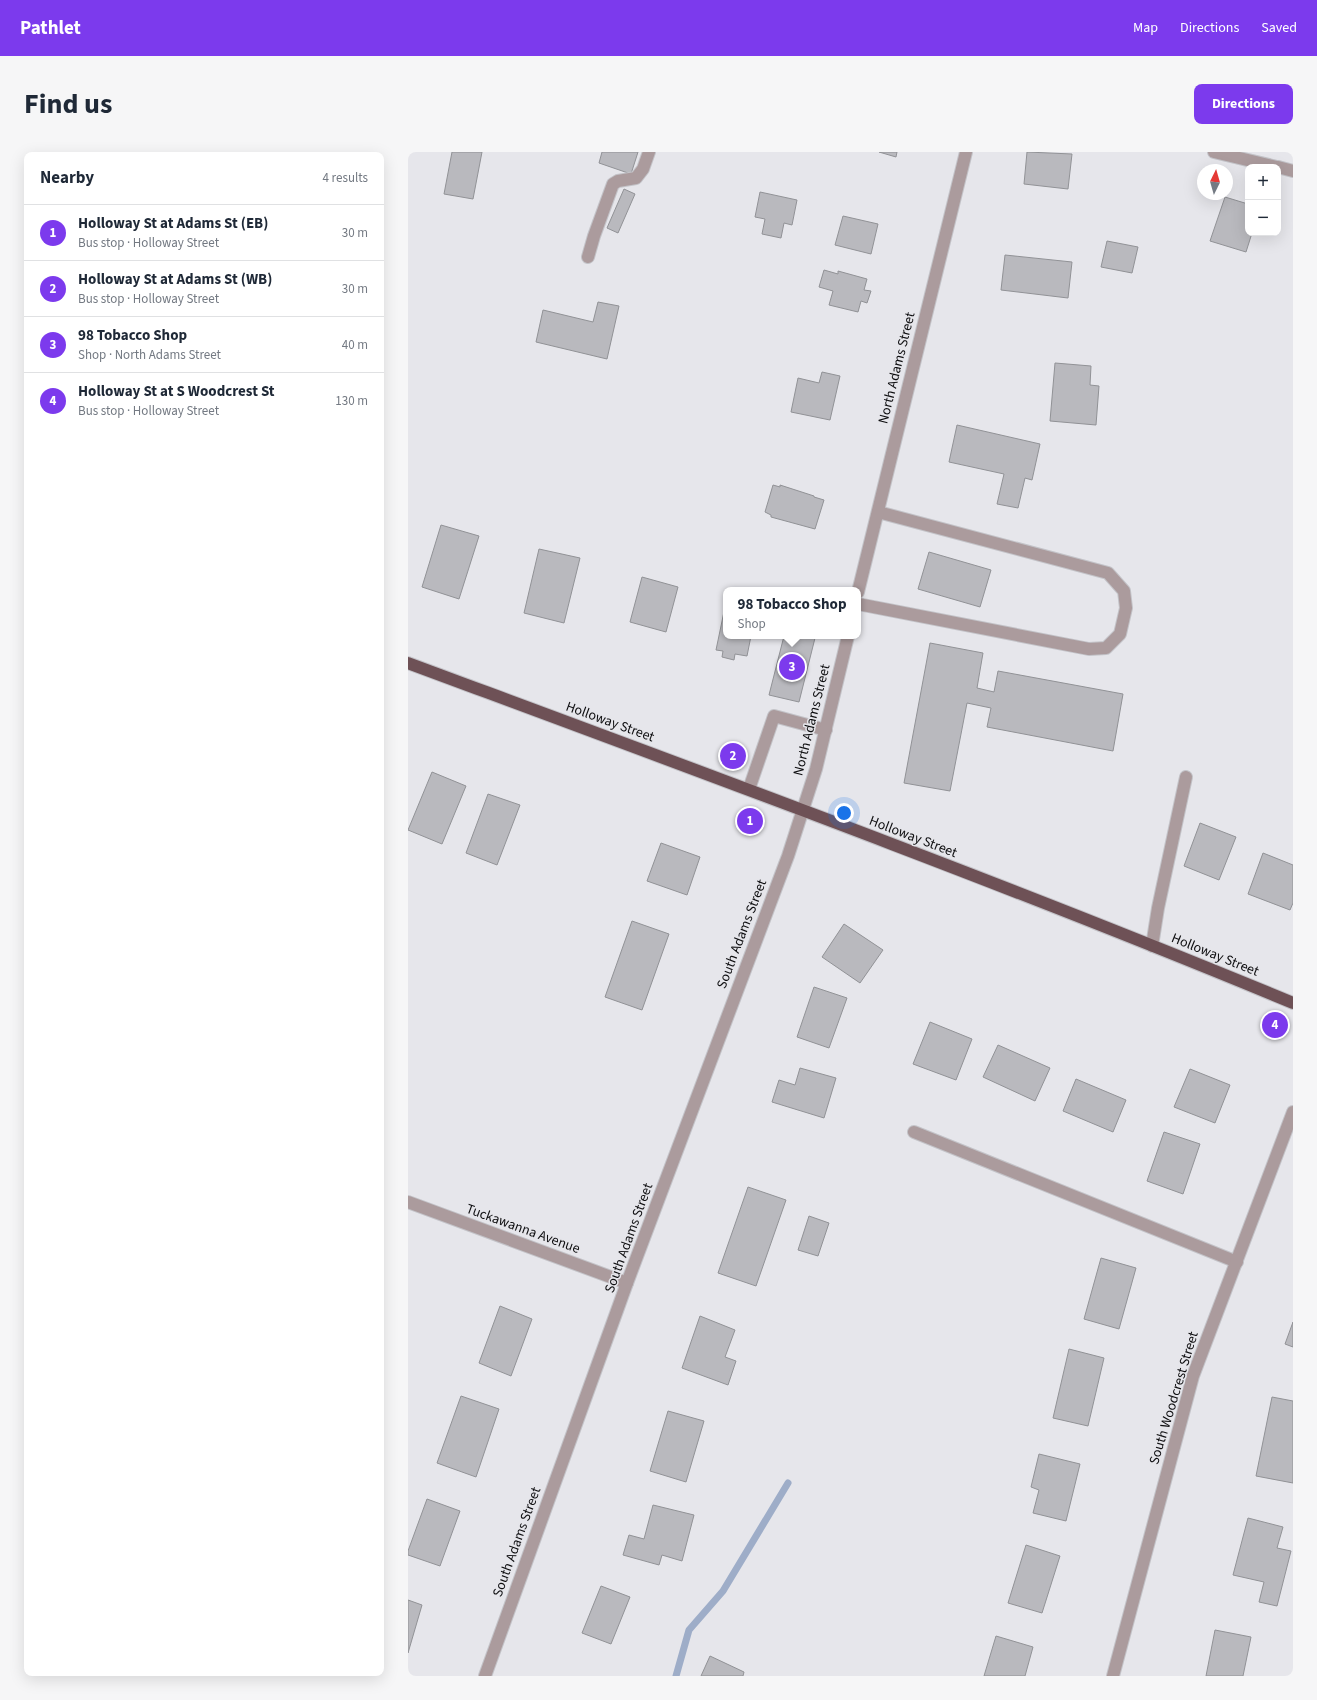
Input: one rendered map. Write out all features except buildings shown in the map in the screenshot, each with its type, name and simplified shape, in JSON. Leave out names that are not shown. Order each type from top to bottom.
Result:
[{"type":"highway","name":"Holloway Street","points":[[408,663],[749,789],[802,811],[1036,900],[1293,1003]]},
{"type":"street","points":[[588,258],[594,236],[613,184],[618,181],[636,178],[642,169],[648,152]]},
{"type":"street","name":"North Adams Street","points":[[859,587],[966,152]]},
{"type":"street","points":[[1214,152],[1265,164]]},
{"type":"street","points":[[1281,168],[1293,171]]},
{"type":"street","points":[[861,605],[1089,649],[1106,648],[1120,634],[1126,608],[1124,591],[1108,573],[878,512]]},
{"type":"street","name":"North Adams Street","points":[[802,811],[816,769],[847,639]]},
{"type":"street","points":[[749,789],[774,716],[826,730]]},
{"type":"street","points":[[1152,946],[1158,908],[1186,777]]},
{"type":"street","name":"South Adams Street","points":[[485,1676],[627,1283],[788,856],[802,811]]},
{"type":"street","name":"South Woodcrest Street","points":[[1113,1676],[1193,1376],[1293,1112]]},
{"type":"street","points":[[914,1132],[1237,1262]]},
{"type":"street","name":"Tuckawanna Avenue","points":[[408,1202],[627,1283]]},
{"type":"waterway","points":[[676,1676],[689,1630],[723,1591],[788,1483]]},
{"type":"place","name":"98 Tobacco Shop","points":[[792,667]]},
{"type":"place","name":"Holloway St at Adams St (WB)","points":[[733,756]]},
{"type":"place","name":"Holloway St at Adams St (EB)","points":[[750,821]]},
{"type":"place","name":"Holloway St at S Woodcrest St","points":[[1275,1025]]}]
